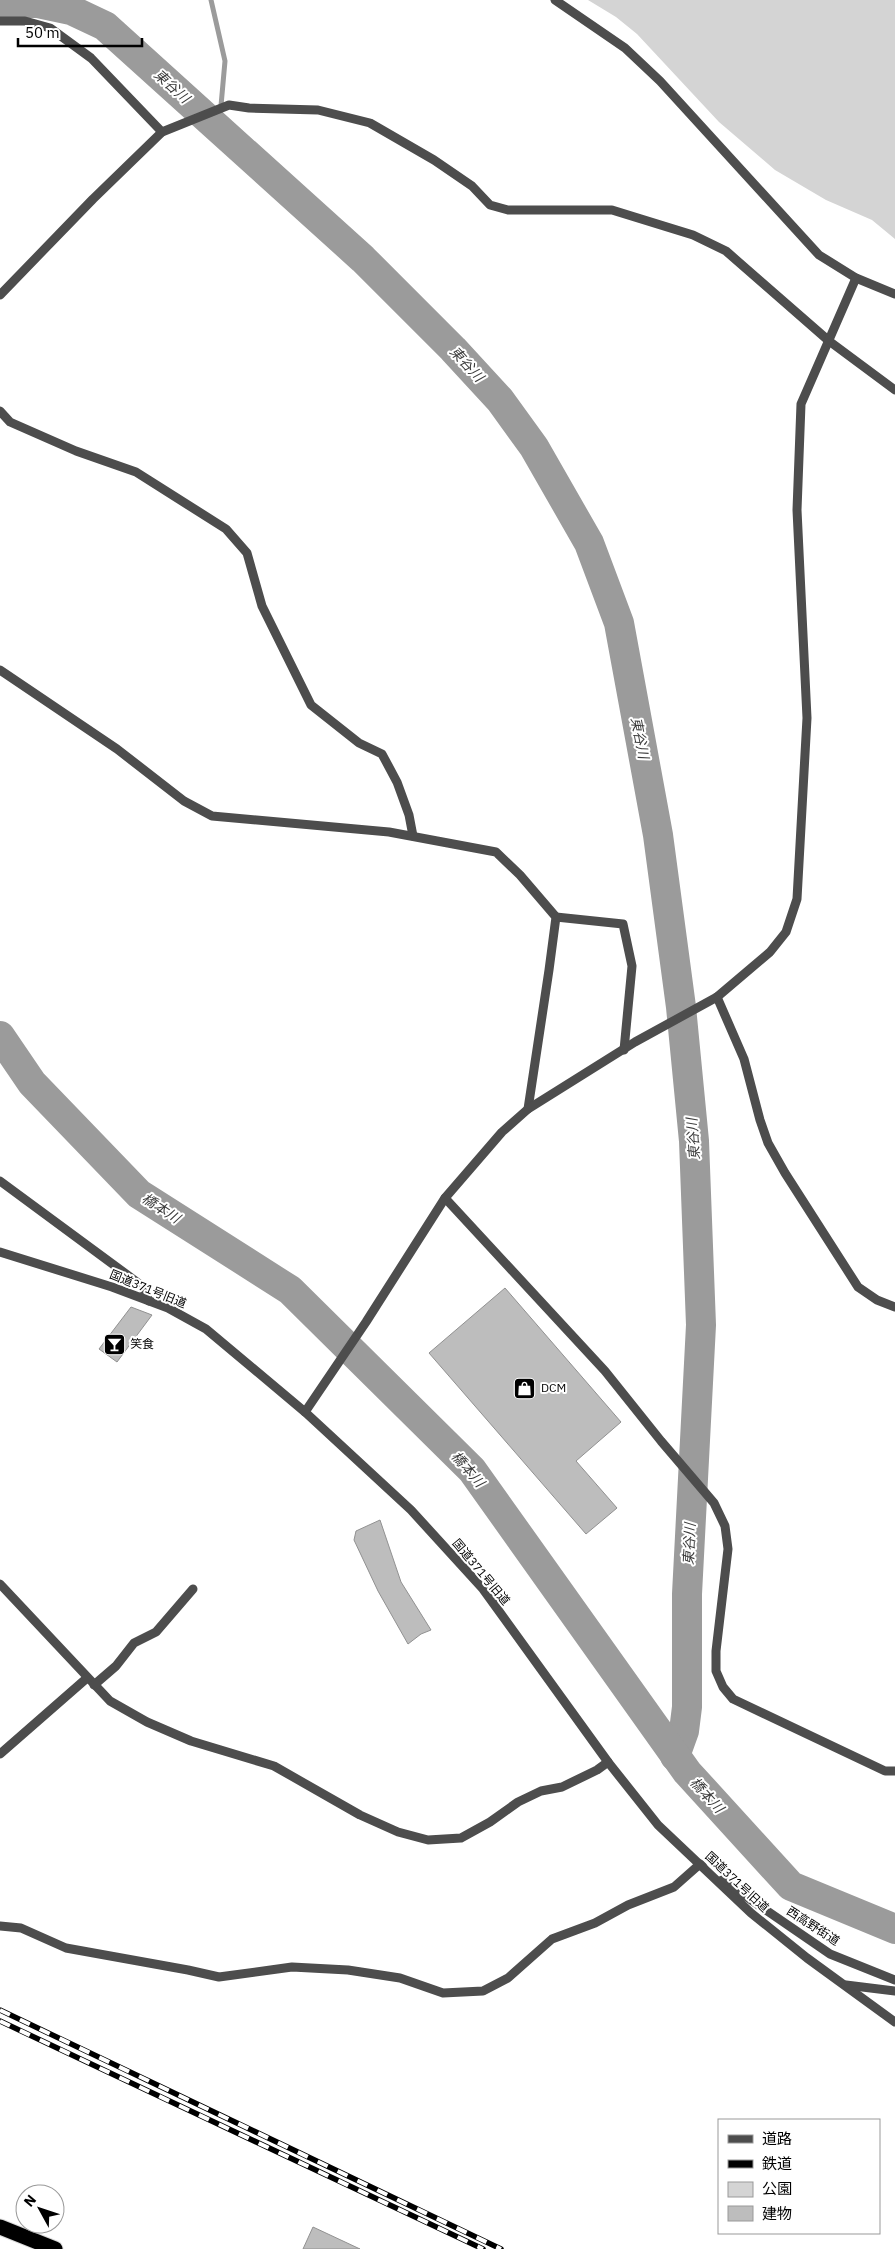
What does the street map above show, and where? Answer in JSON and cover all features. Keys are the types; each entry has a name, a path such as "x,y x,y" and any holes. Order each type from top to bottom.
{"highway":[{"path":"0,2227 55,2249"}],"street":[{"path":"555,0 625,48 660,81 819,255 856,278 895,294"},
{"path":"0,21 25,21 50,28 92,58 166,131"},
{"path":"0,295 93,199 166,131 229,105 249,108 318,110 370,124 434,160 472,186 490,205 508,210 612,210 693,235 726,251 829,341 895,390"},
{"path":"305,1412 366,1322 445,1198 502,1132 528,1109 635,1042 716,997 770,952 786,932 797,899 807,718 797,510 801,404 856,278"},
{"path":"0,411 10,422 76,451 136,472 226,529 247,554 262,606 311,706 359,743 382,754 400,790 409,815 413,836"},
{"path":"0,670 117,749 184,801 212,816 413,836 496,852 520,875 556,917 623,924 632,966 624,1050"},
{"path":"528,1109 550,970 556,917"},
{"path":"716,997 744,1059 768,1143 784,1173 858,1286 877,1300 895,1307"},
{"path":"0,1181 141,1285 149,1301"},
{"path":"445,1198 606,1371 661,1441 714,1503 725,1526 728,1549 716,1650 716,1671 723,1687 733,1698 742,1703 885,1772 895,1771"},
{"name":"国道371号旧道","path":"0,1252 168,1308 206,1329 305,1412 411,1510 482,1588 608,1762 658,1825 751,1913 895,2022"},
{"path":"0,1584 110,1701 147,1722 191,1741 274,1766 360,1815 398,1832 428,1840 461,1838 490,1822 518,1802 541,1791 562,1787 597,1770 608,1762"},
{"path":"94,1685 116,1666 134,1643 156,1632 193,1589"},
{"path":"0,1754 87,1678"},
{"path":"0,1926 21,1928 66,1948 219,1977 292,1967 348,1970 400,1978 443,1994 483,1990 508,1978 552,1939 595,1923 628,1905 674,1887 700,1864"},
{"name":"西高野街道","path":"700,1864 830,1954 895,1980"},
{"path":"844,1985 895,1991"}],"green space":[{"path":"588,0 895,0 895,239 872,220 826,200 775,170 719,122 637,34 616,17"}],"building":[{"name":"DCM","path":"505,1288 621,1422 576,1461 617,1508 586,1534 429,1353"},
{"path":"131,1307 152,1315 117,1362 99,1349"},
{"path":"380,1520 401,1582 431,1630 421,1634 408,1644 378,1591 354,1540 356,1531"},
{"path":"313,2227 360,2249 303,2249"}],"waterway":[{"path":"211,0 225,61 219,128"},
{"name":"東谷川","path":"0,3 38,3 71,10 105,26 363,259 453,349 500,400 534,447 589,543 619,623 658,835 681,1007 694,1141 701,1325 687,1594 687,1707 684,1731 675,1756"},
{"name":"橋本川","path":"0,1036 32,1083 139,1194 290,1290 472,1470 687,1772 791,1886 895,1929"}],"railway":[{"path":"0,2010 501,2249"},
{"path":"0,2021 483,2249"}],"place":[{"name":"笑食","path":"114,1344"},
{"name":"DCM","path":"525,1388"}]}
